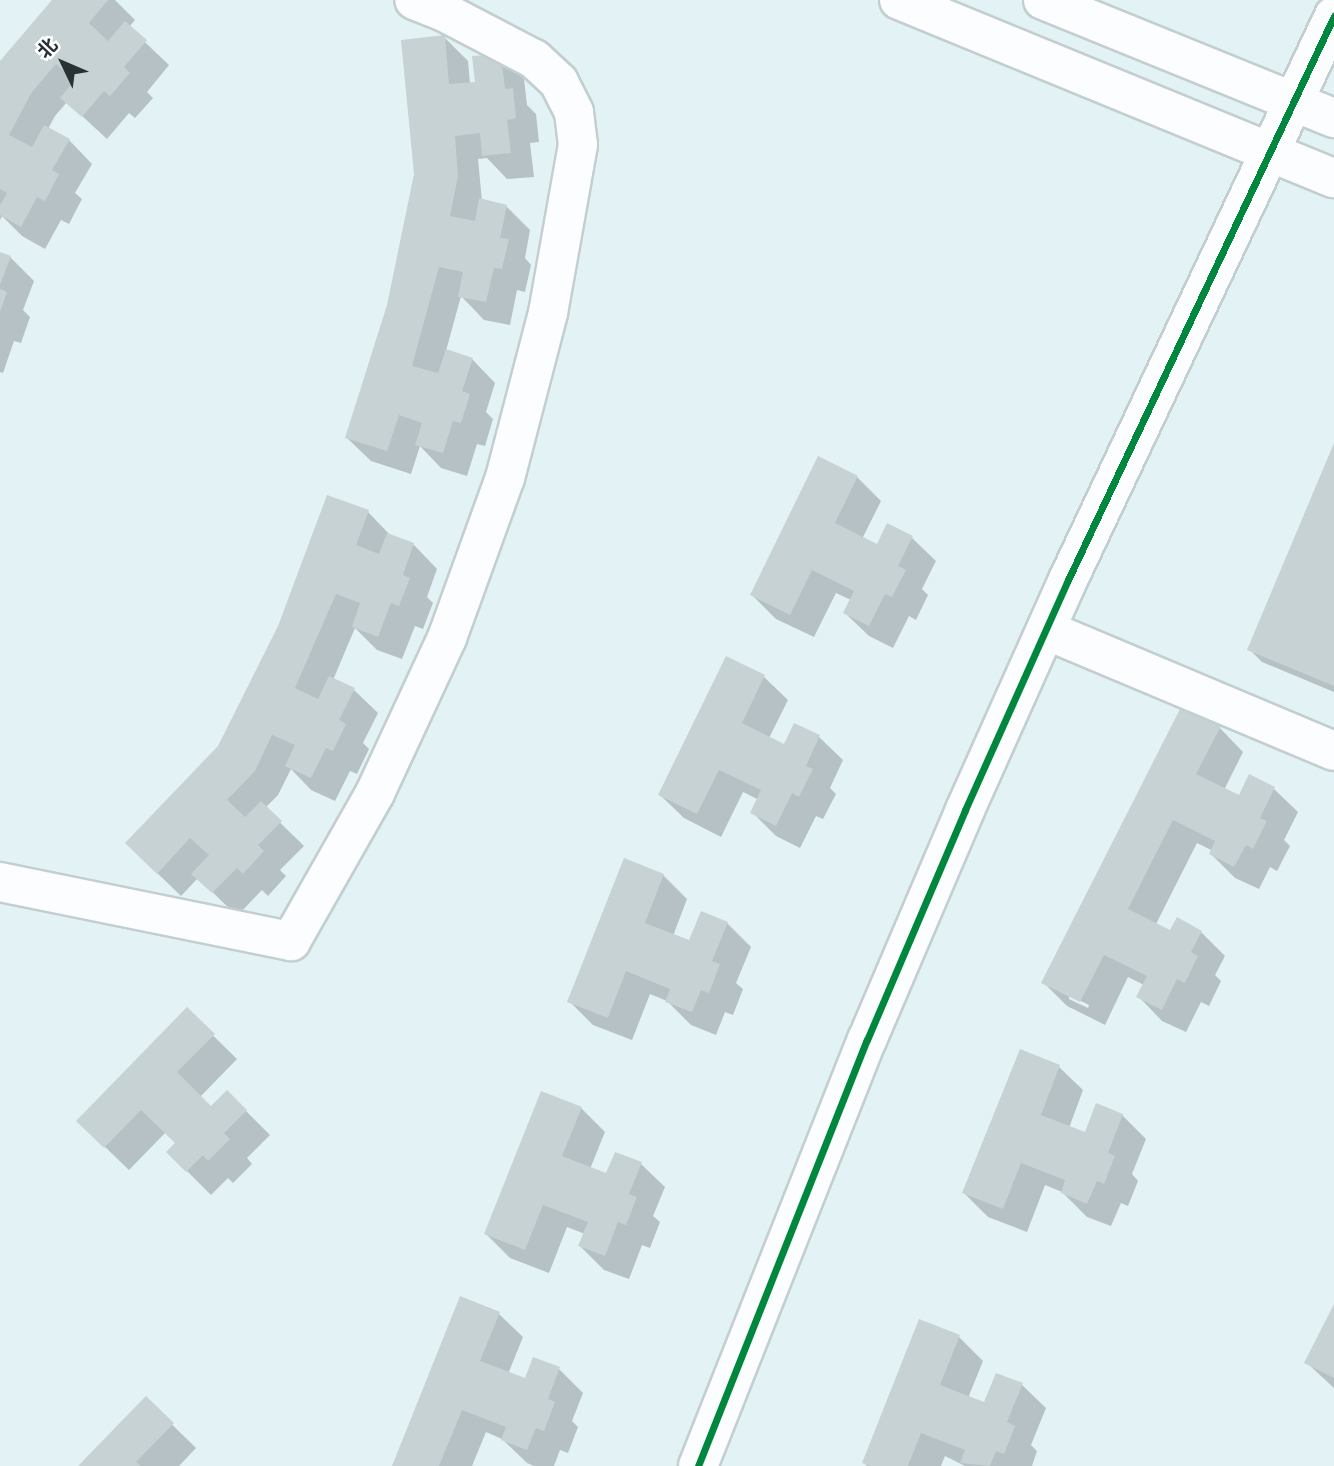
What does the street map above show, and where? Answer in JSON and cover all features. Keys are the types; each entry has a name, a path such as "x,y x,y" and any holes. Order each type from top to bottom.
{"street":[{"path":"0,882 291,941 375,793 447,638 505,478 548,313 578,145 574,112 559,82 534,60 444,12 414,0"},
{"path":"899,0 1334,178"},
{"path":"1043,0 1334,118"},
{"path":"698,1466 867,1040 1046,630 1334,16"},
{"path":"1046,630 1334,751"}],"building":[{"path":"52,0 108,0 89,23 108,41 125,21 147,40 124,67 130,73 110,96 104,91 82,117 60,98 75,80 56,64 32,92 9,135 32,147 44,125 70,139 52,170 59,174 45,201 37,197 21,227 0,215 0,205 7,193 0,189 0,61"},
{"path":"445,35 449,84 475,82 472,56 501,54 505,89 513,88 516,118 507,120 511,153 482,156 480,133 455,136 458,176 450,216 475,221 479,198 507,205 500,238 509,239 502,269 494,268 486,302 458,297 463,272 439,267 412,366 438,373 446,349 473,358 462,391 470,394 461,423 453,421 443,453 415,445 422,423 399,415 387,451 345,438 387,305 414,174 401,40"},
{"path":"0,252 11,256 0,285"},
{"path":"0,289 7,292 0,312"},
{"path":"1334,443 1334,686 1247,650"},
{"path":"818,456 858,476 835,523 877,544 887,523 913,536 898,566 906,570 892,597 885,594 869,626 843,613 854,591 812,570 790,615 750,595"},
{"path":"327,495 369,510 356,545 379,554 387,533 414,543 403,575 410,578 399,606 391,603 378,637 352,627 360,603 336,594 295,688 318,699 329,676 355,688 339,720 346,724 333,751 326,748 311,778 285,766 295,745 272,735 255,771 227,800 245,817 261,801 282,821 258,845 264,851 243,874 237,868 212,893 191,874 209,855 190,838 157,874 125,843 218,746 278,626"},
{"path":"726,656 765,675 742,723 784,744 794,723 820,735 806,766 813,769 799,797 792,793 776,826 750,813 761,790 719,770 697,814 658,795"},
{"path":"1181,707 1221,726 1196,774 1239,795 1249,774 1275,787 1260,818 1267,821 1253,849 1246,845 1234,867 1209,854 1215,841 1173,820 1128,909 1170,930 1177,917 1202,931 1191,952 1198,956 1185,983 1177,979 1162,1010 1136,997 1147,976 1104,955 1080,1002 1041,983"},
{"path":"624,858 664,874 645,923 689,940 701,911 728,922 712,961 720,964 709,993 701,990 692,1012 665,1002 670,989 626,971 608,1018 567,1002"},
{"path":"187,1007 215,1034 177,1072 211,1106 227,1090 247,1110 224,1133 230,1139 208,1161 203,1155 186,1172 166,1152 175,1143 141,1110 104,1148 76,1121"},
{"path":"1020,1049 1060,1065 1041,1115 1085,1132 1096,1103 1123,1114 1108,1153 1115,1156 1104,1184 1097,1181 1087,1204 1061,1193 1065,1180 1021,1163 1003,1209 962,1193"},
{"path":"541,1091 582,1107 562,1156 606,1173 615,1152 642,1162 629,1194 637,1197 626,1225 618,1222 605,1256 578,1246 588,1222 543,1205 525,1250 484,1234"},
{"path":"460,1296 500,1312 480,1361 525,1378 533,1357 560,1367 548,1399 555,1402 544,1431 536,1428 527,1450 501,1440 506,1427 462,1410 439,1466 392,1466"},
{"path":"1334,1304 1334,1378 1304,1363"},
{"path":"919,1319 960,1335 940,1385 984,1402 996,1373 1023,1383 1007,1422 1015,1426 1004,1454 996,1451 990,1466 960,1463 965,1450 921,1433 908,1466 870,1466 862,1463"},
{"path":"146,1396 174,1423 136,1462 141,1466 78,1466"}],"cycle path":[{"path":"698,1466 867,1040 965,810 1067,582 1334,16"}]}
